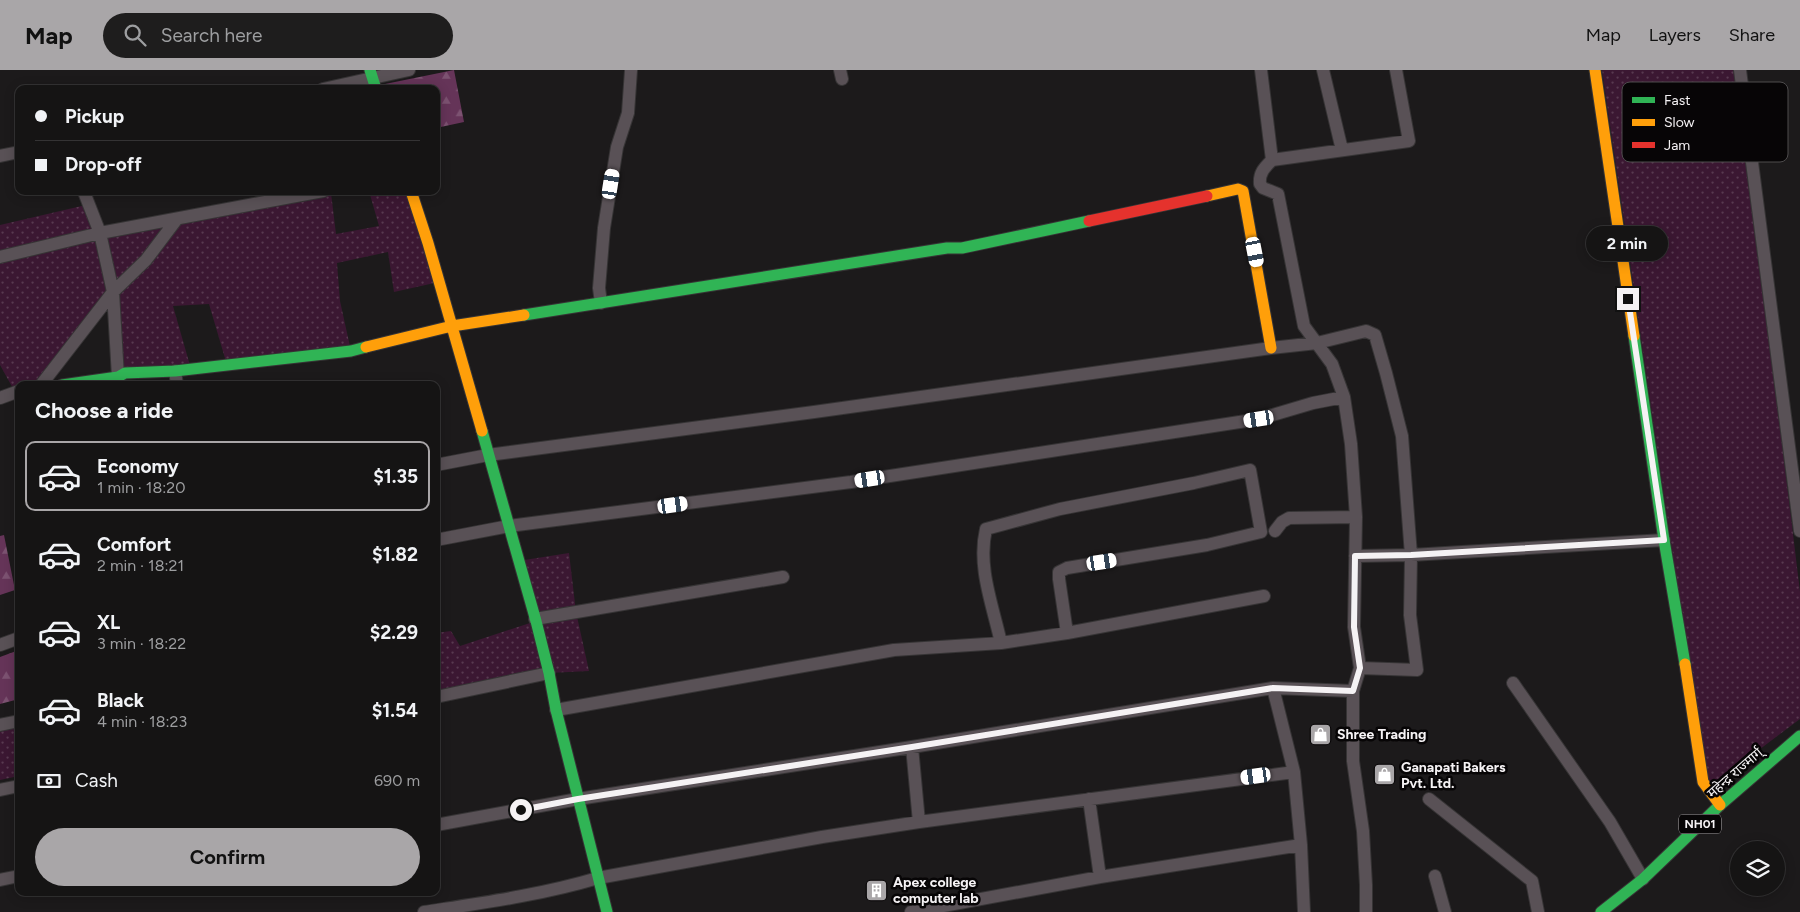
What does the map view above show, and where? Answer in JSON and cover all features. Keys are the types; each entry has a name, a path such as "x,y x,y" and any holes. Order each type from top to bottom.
{"main road":[{"path":"1595,70 1664,540 1703,782 1720,805"},
{"path":"90,381 118,377 125,373 175,371 351,351 452,326 947,248 962,248 1238,189 1242,191 1255,252 1265,301 1271,348"},
{"path":"413,195 535,619 607,912"},
{"name":"महेन्द्र राज्मार्ग्","path":"1601,912 1643,879 1720,805 1800,736"}],"street":[{"path":"343,85 409,70"},
{"path":"601,302 599,288 604,228 617,148 628,113 632,70"},
{"path":"1261,70 1272,160"},
{"path":"1323,70 1342,150"},
{"path":"1366,912 1363,831 1354,761 1353,691 1360,668 1354,627 1356,517 1351,444 1344,396 1332,364 1304,326 1278,194 1264,188 1260,184 1259,177 1272,160 1408,141 1396,70"},
{"path":"0,156 15,153"},
{"path":"1752,162 1800,531"},
{"path":"85,195 100,233 114,292 118,377"},
{"path":"0,257 100,233 302,195"},
{"path":"45,381 114,292 146,260 177,219"},
{"path":"440,464 488,455 1317,343 1366,331 1375,335 1402,436 1411,555 1410,615 1417,670 1360,668"},
{"path":"175,371 176,381"},
{"path":"0,398 15,392"},
{"path":"440,539 509,526 851,482 1259,419 1344,396"},
{"path":"1000,643 985,574 983,542 986,529 1060,509 1250,470 1261,532 1208,544 1067,568 1059,572 1058,579 1067,633"},
{"path":"1275,531 1282,522 1289,518 1356,517"},
{"path":"1355,556 1411,555 1664,540"},
{"path":"535,619 783,577"},
{"path":"556,710 894,650 1000,643 1067,633 1264,596"},
{"path":"0,645 15,639"},
{"path":"440,696 549,673"},
{"path":"1513,683 1610,822 1643,879"},
{"path":"440,824 578,799 1273,688 1353,691"},
{"path":"1273,688 1294,772 1301,845 1304,912"},
{"path":"0,725 15,722"},
{"path":"912,747 919,822"},
{"path":"424,912 481,903 574,885 598,878 822,837 919,822 1294,772"},
{"path":"0,790 15,787"},
{"path":"1089,799 1100,877"},
{"path":"1429,800 1532,881 1538,912"},
{"path":"911,912 1100,877 1301,845"},
{"path":"1435,876 1446,912"},
{"path":"0,880 15,877"}],"shaded area":[{"path":"1602,70 1737,70 1738,82 1622,82 1622,162 1748,162 1800,592 1800,719 1707,789"},
{"path":"321,195 331,195 336,234 379,226 370,195 412,195 439,282 394,292 388,252 337,263 340,301 351,351 227,365 209,304 173,306 191,369 119,373 111,298 39,381 15,381 15,392 0,365 0,225 86,205 96,239"},
{"path":"569,553 576,612 589,671 549,673 440,696 440,632 451,631 460,646 536,621 518,561"},
{"path":"15,722 15,777 0,780 0,725"}],"green space":[{"path":"454,70 464,122 440,127 440,85 385,84"},
{"path":"4,535 15,590 0,595 0,536"},
{"path":"15,651 15,700 0,704 0,657"}],"traffic: fast":[{"path":"370,70 375,85"},
{"path":"524,315 947,248 962,248 1089,221"},
{"path":"1634,336 1664,540 1685,664"},
{"path":"90,381 118,377 125,373 175,371 351,351 366,347"},
{"path":"482,431 536,621 556,710 607,912"},
{"path":"1601,912 1643,879 1720,805 1800,736"}],"traffic: slow":[{"path":"1595,70 1634,336"},
{"path":"1207,196 1238,189 1243,191 1271,348"},
{"path":"412,195 482,431"},
{"path":"366,347 452,326 524,315"},
{"path":"1685,664 1703,782 1720,805"}],"traffic: jam":[{"path":"1089,221 1207,196"}],"place":[{"name":"Shree Trading","path":"1321,734"},
{"name":"Ganapati Bakers Pvt. Ltd.","path":"1385,775"},
{"name":"Apex college computer lab","path":"877,890"}],"route":[{"path":"521,810 578,799 1273,688 1353,691 1360,668 1354,627 1355,556 1411,555 1664,540 1628,299"}]}
